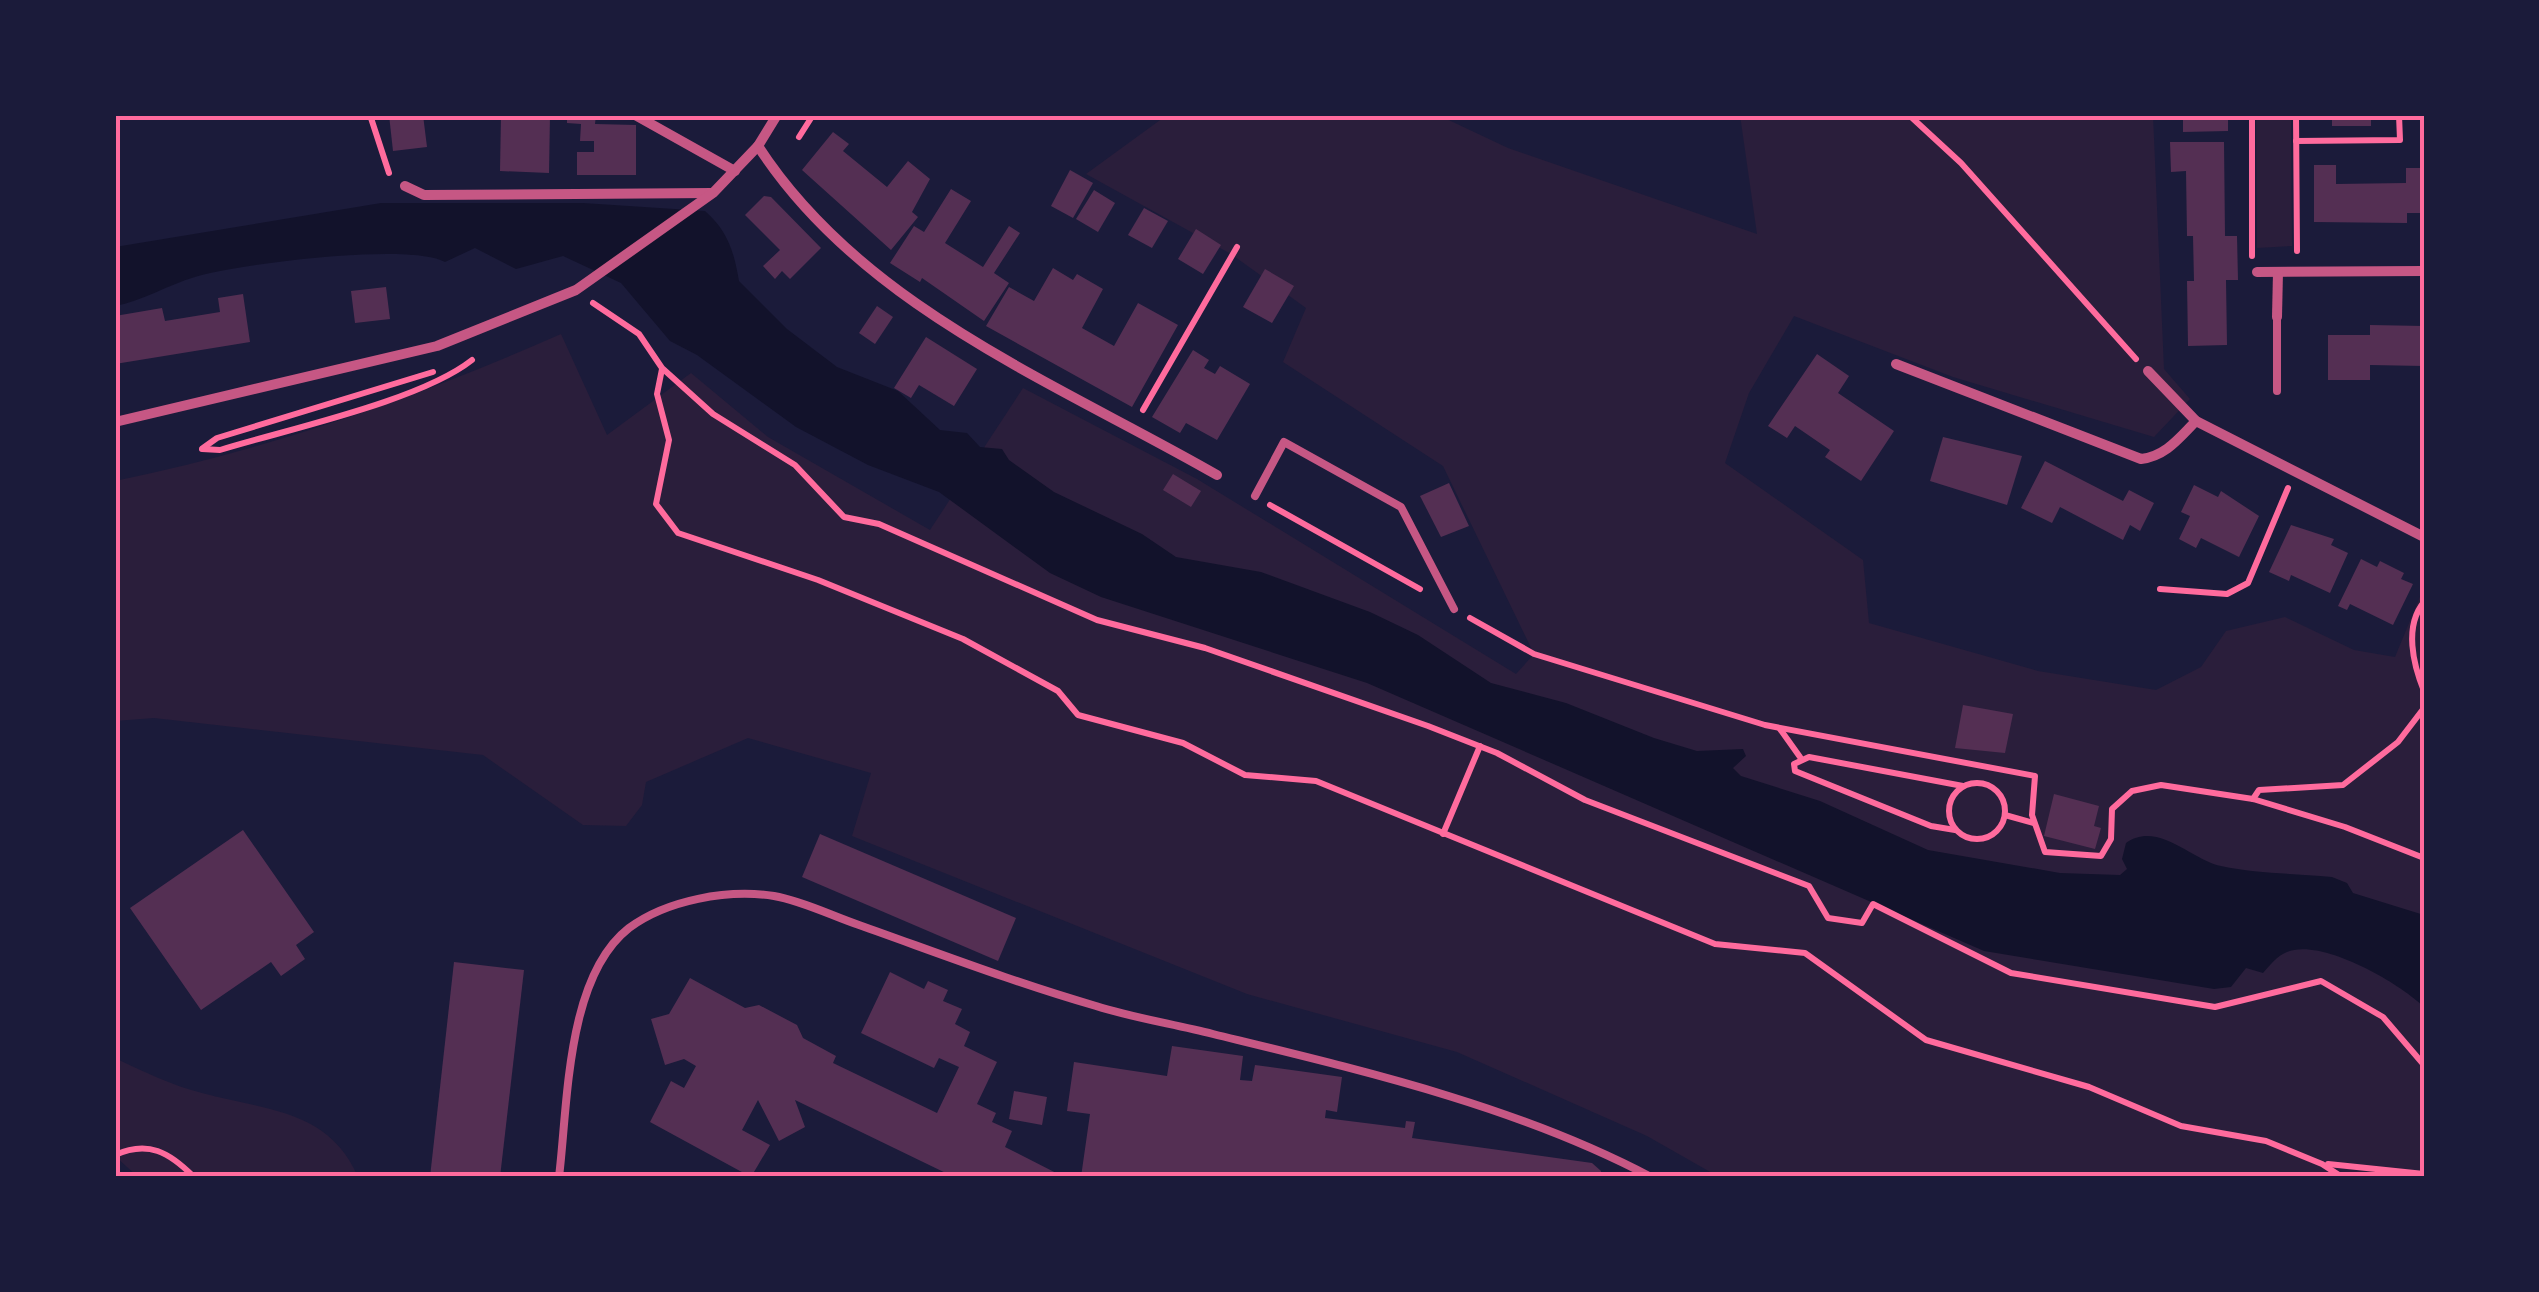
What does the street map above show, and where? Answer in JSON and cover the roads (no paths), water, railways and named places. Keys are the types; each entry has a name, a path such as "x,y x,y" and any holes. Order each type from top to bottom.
{"street":[{"path":"635,115 735,171"},
{"path":"115,422 437,346 582,287 714,192 758,146 777,115"},
{"path":"758,146 811,216 860,263 914,305 1216,474"},
{"path":"405,186 424,195 714,192"},
{"path":"2257,272 2424,271"},
{"path":"2277,317 2278,272"},
{"path":"1896,364 2141,458 2156,457 2196,421"},
{"path":"2148,371 2196,421 2424,537"}],"lane":[{"path":"2277,317 2277,391"},
{"path":"1255,496 1284,442 1401,507 1454,608"},
{"path":"559,1177 578,1021 600,960 629,928 658,913 689,902 753,894 802,904 970,967 1096,1006 1318,1060 1471,1106 1595,1150 1651,1177"}]}
